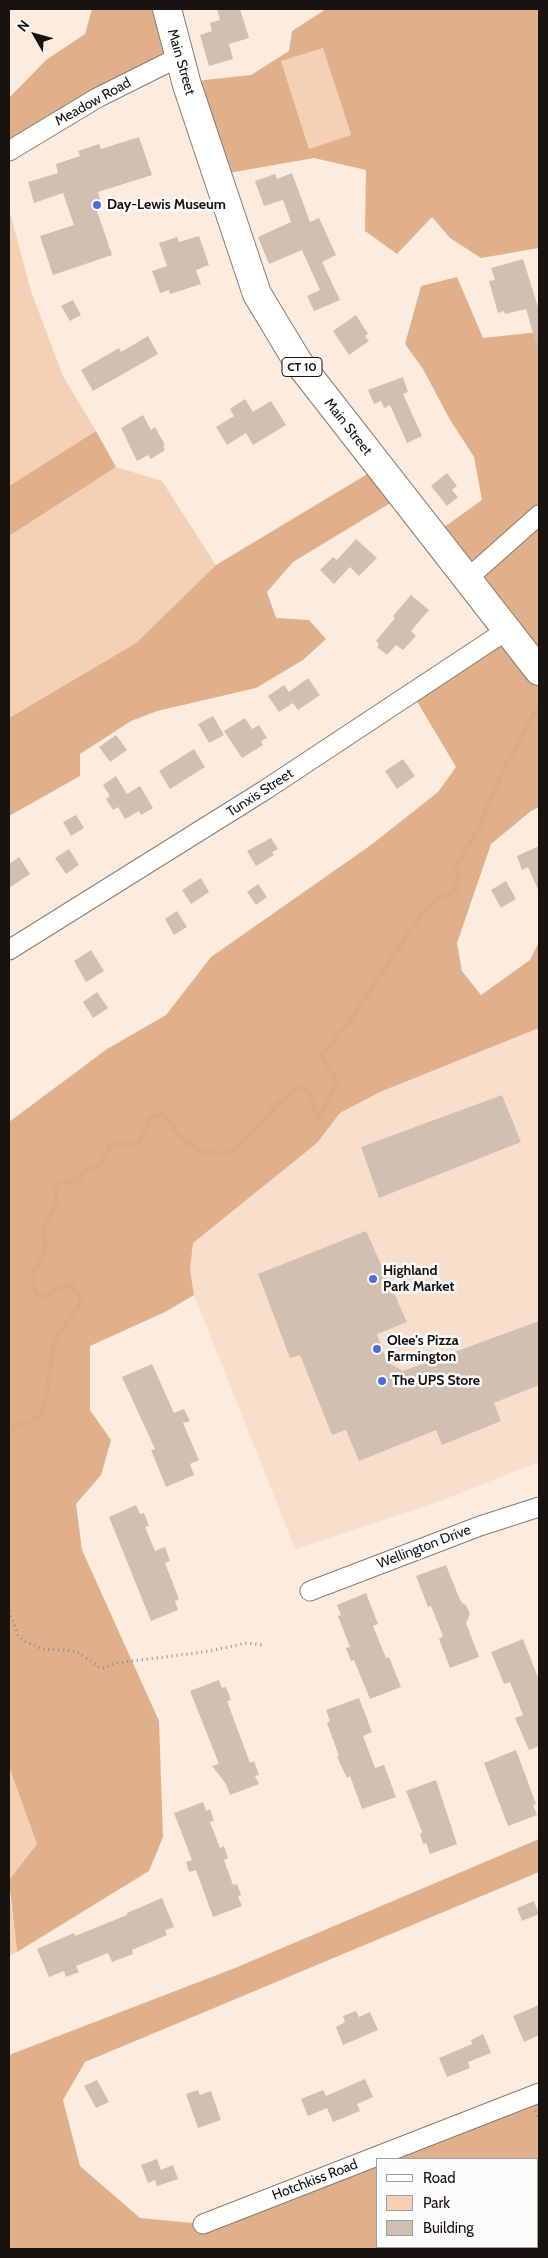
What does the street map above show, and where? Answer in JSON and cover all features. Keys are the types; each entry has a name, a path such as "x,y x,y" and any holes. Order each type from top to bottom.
{"highway":[{"name":"Main Street","path":"167,9 179,57 257,294 298,362 539,671"}],"street":[{"name":"Meadow Road","path":"9,151 97,98 179,57"},
{"path":"467,580 539,515"},
{"name":"Tunxis Street","path":"9,950 265,790 507,630"},
{"name":"Wellington Drive","path":"310,1590 480,1526 539,1507"},
{"name":"Hotchkiss Road","path":"203,2224 539,2093"}],"path":[{"path":"9,1611 18,1635 24,1641 42,1649 76,1651 99,1667 104,1668 116,1663 204,1652 247,1643 262,1645"}],"shaded area":[{"path":"92,9 167,9 179,57 9,151 9,98 46,60 85,34"},
{"path":"326,9 539,9 539,248 481,258 450,238 432,217 397,254 365,231 366,170 314,158 217,175 187,85 204,80 251,75 289,51 292,31","holes":["323,48 351,135 309,149 281,61"]},
{"path":"457,277 483,338 539,332 539,807 531,811 491,844 457,943 462,971 481,995 530,960 539,942 539,1028 380,1092 340,1113 317,1143 193,1243 190,1269 194,1295 165,1312 90,1346 90,1410 111,1440 101,1475 76,1504 82,1550 159,1721 163,1837 149,1871 17,1952 9,1880 37,1844 9,1767 9,1122 107,1049 166,1015 211,957 371,845 438,792 456,767 412,693 507,630 433,535 482,500 474,457 449,418 423,369 405,344 421,286"},
{"path":"96,431 116,467 9,536 9,486"},
{"path":"379,467 402,496 293,562 267,592 276,618 309,620 326,639 303,660 256,688 157,711 131,721 80,754 80,776 9,816 9,718 136,643 216,565"},
{"path":"539,1028 539,1462 432,1504 295,1549 194,1295 190,1269 192,1243 317,1143 340,1113 380,1092"},
{"path":"539,1839 539,1872 85,2062 63,2100 80,2166 140,2218 203,2224 539,2093 539,2249 9,2249 9,2055 235,1968"}],"green space":[{"path":"323,47 351,136 309,149 281,61"},
{"path":"9,209 31,291 63,376 96,431 9,486"},
{"path":"116,467 162,481 216,565 136,643 9,718 9,536"},
{"path":"9,1767 37,1844 9,1880"},
{"path":"9,1887 17,1952 9,1956"}],"building":[{"path":"217,9 240,9 249,38 229,44 233,59 209,66 200,35 212,31 210,23 220,20"},
{"path":"139,137 152,175 98,192 102,206 96,208 112,255 53,275 40,236 74,225 63,193 34,203 28,182 58,173 56,164 80,156 78,151 99,144 101,149"},
{"path":"292,173 310,222 319,218 336,255 322,262 340,300 314,311 307,296 320,290 302,250 269,264 258,237 291,222 283,200 264,206 255,181 275,174 277,179"},
{"path":"199,236 209,265 196,270 201,284 170,294 169,290 160,293 152,271 167,266 159,243 177,237 179,242"},
{"path":"523,259 539,310 539,343 536,343 526,309 505,314 504,311 498,313 489,281 495,280 491,268"},
{"path":"73,300 81,315 70,321 61,306"},
{"path":"356,315 368,334 365,336 369,341 349,355 333,331"},
{"path":"148,336 158,354 93,391 81,370 119,348 121,352"},
{"path":"403,377 408,392 403,394 422,436 407,443 390,405 384,408 381,401 374,404 368,390"},
{"path":"245,399 253,412 271,401 286,425 253,445 246,433 227,445 216,427 234,416 230,409"},
{"path":"143,415 151,430 155,427 165,445 163,446 165,450 151,459 148,455 137,461 121,428"},
{"path":"447,473 457,486 452,490 458,497 447,506 431,486"},
{"path":"356,539 377,558 359,576 350,567 334,584 320,570 333,557 337,560"},
{"path":"411,595 429,610 411,631 416,636 403,650 396,645 387,655 377,647 379,644 376,641 395,618 393,616"},
{"path":"308,678 320,695 298,710 293,703 279,712 268,696 284,685 289,692"},
{"path":"213,716 224,735 209,743 198,724"},
{"path":"245,718 252,729 259,725 267,738 261,741 263,745 242,758 224,731"},
{"path":"116,735 127,750 110,762 99,747"},
{"path":"194,749 205,767 170,789 159,771"},
{"path":"403,759 415,776 397,789 385,771"},
{"path":"116,776 127,794 140,786 153,808 141,815 139,811 125,819 118,807 113,810 106,799 110,796 103,785"},
{"path":"76,815 84,828 71,836 63,822"},
{"path":"271,838 278,849 272,852 274,855 256,866 247,851"},
{"path":"539,846 539,892 528,867 522,870 517,856"},
{"path":"69,849 79,865 66,874 55,858"},
{"path":"19,857 30,874 9,888 9,864"},
{"path":"201,878 209,892 191,904 182,890"},
{"path":"506,881 516,899 501,908 491,890"},
{"path":"258,884 267,897 256,905 247,892"},
{"path":"177,911 187,927 174,935 165,919"},
{"path":"91,950 104,971 86,982 74,961"},
{"path":"97,992 108,1008 93,1018 83,1002"},
{"path":"502,1095 521,1142 379,1198 361,1147"},
{"path":"366,1231 407,1322 377,1334 387,1362 403,1371 539,1321 539,1385 494,1403 501,1421 442,1445 436,1430 359,1461 346,1430 332,1435 300,1355 290,1358 258,1274"},
{"path":"152,1364 174,1413 184,1409 190,1421 183,1423 199,1460 190,1464 194,1475 166,1487 151,1450 155,1449 122,1377"},
{"path":"136,1505 140,1514 144,1513 149,1526 145,1527 155,1551 165,1547 170,1561 165,1563 179,1599 175,1601 178,1610 151,1621 109,1517"},
{"path":"446,1565 458,1595 470,1614 466,1623 479,1657 450,1668 439,1639 443,1636 431,1606 428,1607 416,1576"},
{"path":"366,1593 378,1624 373,1626 386,1658 389,1657 401,1687 370,1699 354,1660 351,1661 346,1648 350,1647 338,1616 341,1615 337,1605"},
{"path":"523,1639 539,1680 539,1746 529,1750 515,1718 523,1715 510,1682 504,1684 491,1652"},
{"path":"219,1680 222,1688 226,1687 231,1700 227,1701 250,1763 254,1761 259,1775 255,1776 259,1784 230,1795 226,1784 212,1766 219,1764 190,1691"},
{"path":"359,1698 372,1732 363,1736 375,1768 384,1765 396,1797 362,1809 350,1776 347,1778 337,1757 339,1756 327,1723 330,1721 326,1710"},
{"path":"516,1750 536,1804 533,1805 537,1815 508,1826 484,1763"},
{"path":"436,1780 457,1844 430,1854 426,1843 423,1844 420,1834 422,1832 406,1791"},
{"path":"203,1802 206,1811 210,1809 214,1821 210,1822 220,1848 224,1846 228,1858 224,1860 233,1885 237,1884 241,1895 238,1897 242,1906 213,1917 196,1870 189,1872 186,1862 192,1860 174,1813"},
{"path":"162,1898 174,1927 165,1930 167,1935 132,1950 133,1954 112,1962 108,1953 76,1966 79,1972 66,1977 64,1971 49,1977 37,1949 74,1933 75,1936 127,1915 127,1913"},
{"path":"534,1901 539,1914 522,1921 517,1908"},
{"path":"539,2005 539,2035 524,2042 513,2016"},
{"path":"356,2011 359,2017 370,2012 378,2030 343,2045 336,2027 345,2022 343,2016"},
{"path":"483,2034 491,2053 468,2062 470,2068 447,2077 439,2058 472,2044 471,2040"},
{"path":"365,2079 373,2097 357,2104 360,2111 333,2122 327,2108 308,2116 301,2099 323,2090 326,2096"},
{"path":"97,2080 109,2102 96,2108 84,2086"},
{"path":"198,2090 200,2095 211,2091 221,2120 198,2128 186,2094"},
{"path":"157,2159 161,2170 173,2165 178,2179 157,2186 155,2180 148,2183 141,2165"}],"waterway":[{"path":"9,1429 41,1417 47,1394 53,1348 58,1336 81,1303 80,1296 72,1286 65,1285 42,1297 37,1295 33,1282 34,1269 43,1257 45,1249 44,1226 56,1203 56,1189 60,1183 72,1180 78,1182 84,1172 98,1165 105,1157 110,1146 119,1141 128,1145 137,1145 146,1131 149,1117 162,1114 184,1140 202,1151 220,1154 233,1149 252,1133 298,1085 310,1095 318,1118 338,1083 322,1055 353,1016 422,913 438,899 455,892 459,878 455,866 477,832 504,768 536,711"}],"place":[{"name":"Day-Lewis Museum","path":"97,205"},
{"name":"Highland Park Market","path":"373,1279"},
{"name":"Olee's Pizza Farmington","path":"377,1349"},
{"name":"The UPS Store","path":"382,1381"}]}
